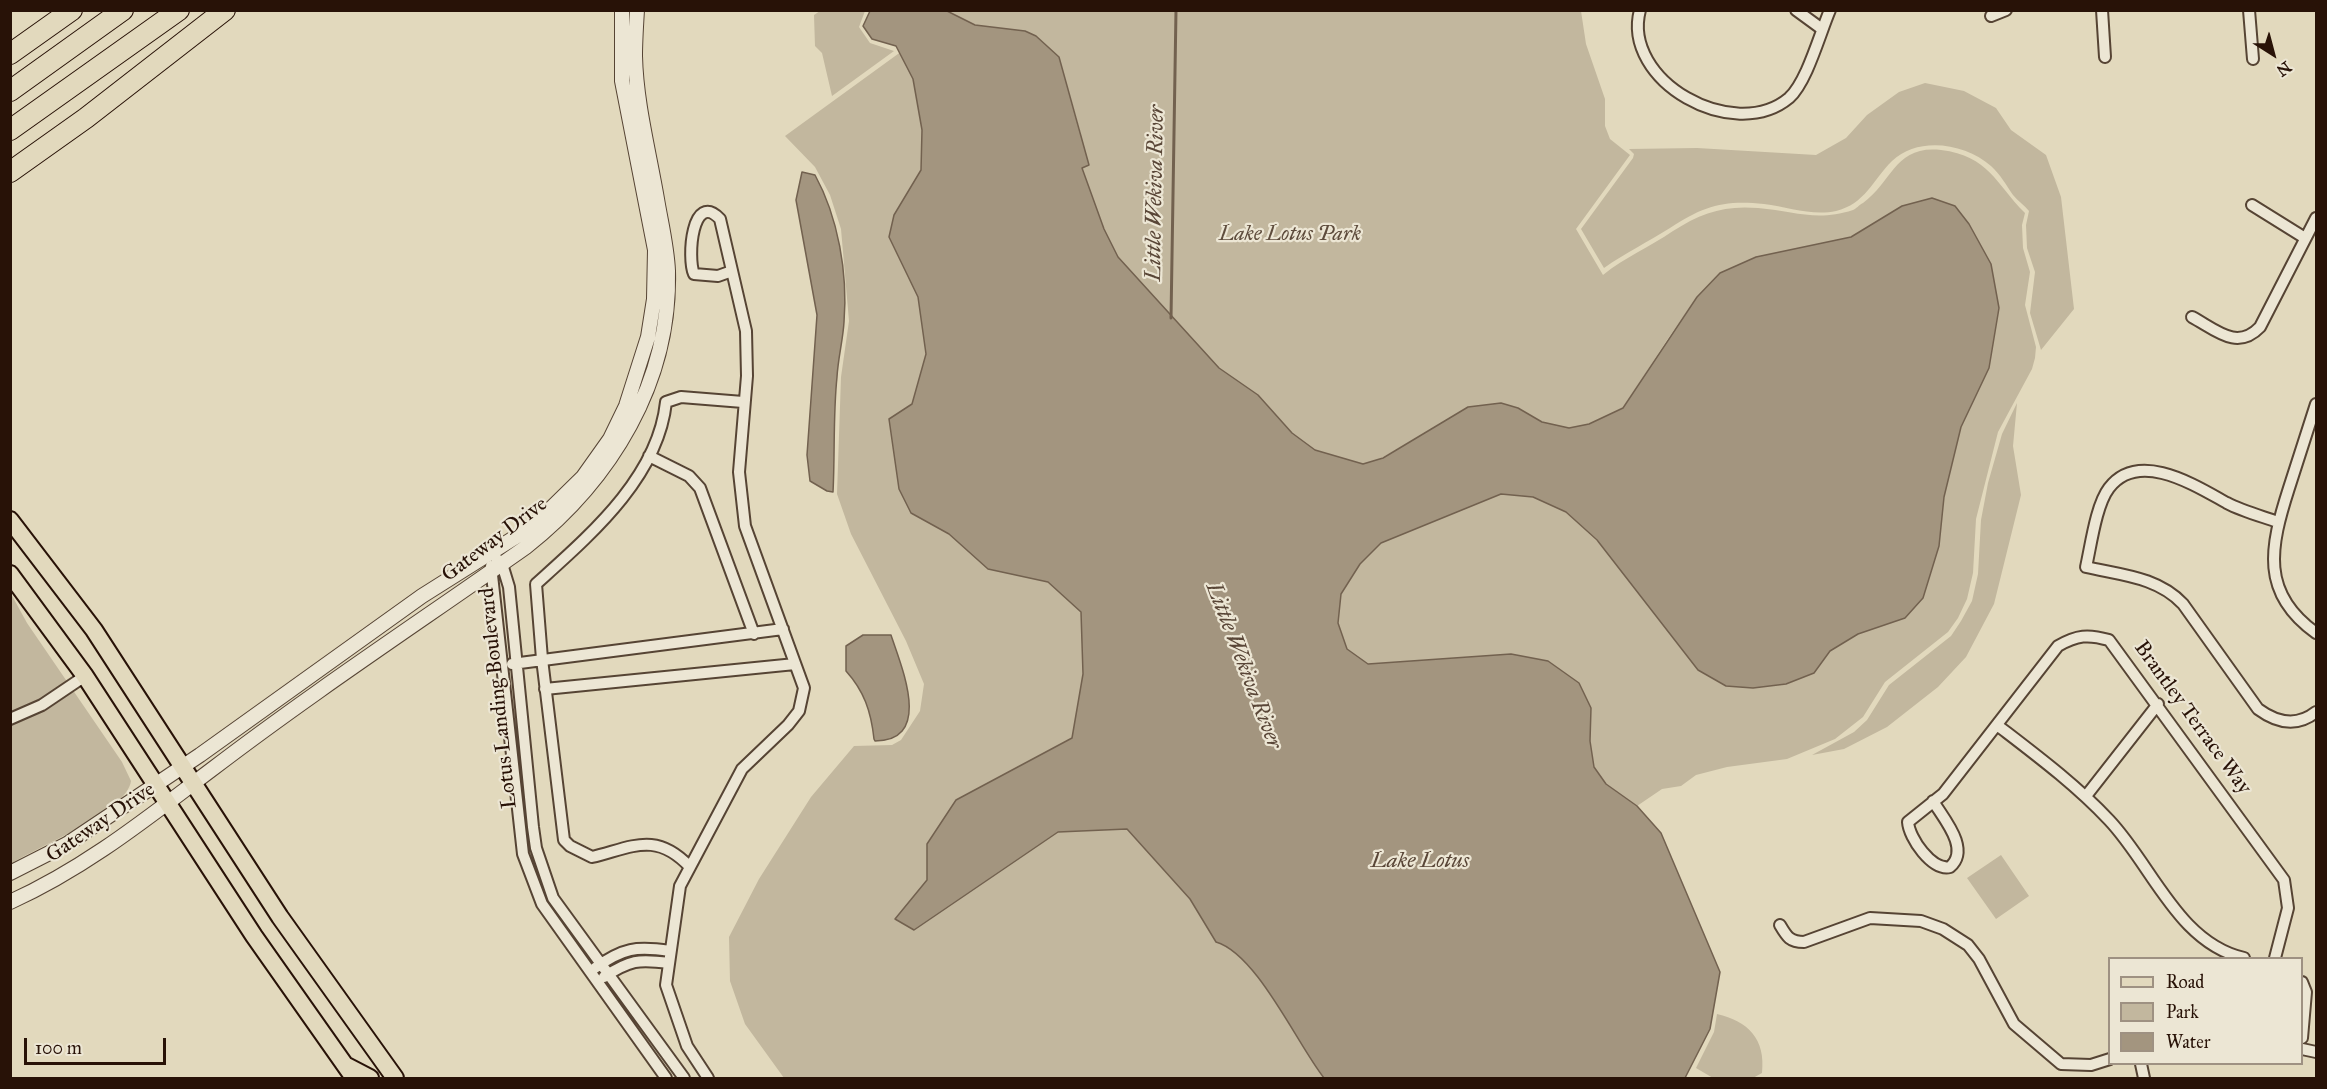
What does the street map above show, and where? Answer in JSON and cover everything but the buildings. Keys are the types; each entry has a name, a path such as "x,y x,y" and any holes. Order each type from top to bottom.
{"highway":[{"path":"10,54 72,10"},
{"path":"10,91 123,10"},
{"path":"10,130 179,10"},
{"path":"10,172 86,118 225,10"}],"main road":[{"path":"10,520 94,630 184,765 280,917 395,1078"},
{"path":"10,574 85,676 254,936 354,1078"},
{"path":"344,1064 370,1078"}],"street":[{"name":"Gateway Drive","path":"10,873 67,844 184,765 463,569 492,554 533,526 583,477 610,438 626,406 648,338 654,299 655,250 622,81 622,10"},
{"name":"Gateway Drive","path":"10,902 72,871 497,568 559,521 592,485 634,419 650,382 665,314 668,271 635,57 637,10"},
{"path":"1640,10 1638,41 1645,59 1659,77 1688,98 1716,111 1743,116 1762,114 1791,96 1830,10"},
{"path":"1796,10 1822,29"},
{"path":"1991,16 2006,10"},
{"path":"2102,10 2105,57"},
{"path":"2249,10 2253,59"},
{"path":"2252,205 2305,238"},
{"path":"708,1078 687,1046 672,1008 666,985 680,886 742,769 788,725 799,711 804,688 745,526 739,472 743,402 747,376 746,331 720,219 716,214 706,213 698,217 693,229 690,253 694,274 718,276 732,271"},
{"path":"2192,317 2232,338 2251,336 2260,327 2316,218"},
{"path":"690,867 674,853 656,844 627,846 592,857 570,846 564,840 545,689 536,584 615,507 649,456 661,432 666,402 681,397 743,402"},
{"path":"2316,404 2278,522 2273,547 2273,567 2277,583 2291,611 2316,633"},
{"path":"649,456 689,476 700,488 754,634"},
{"path":"2278,522 2228,504 2198,486 2178,478 2154,472 2134,473 2119,479 2106,495 2086,567 2151,582 2171,590 2258,709 2271,719 2281,722 2300,721 2316,712"},
{"name":"Lotus Landing Boulevard","path":"492,554 497,568 509,587 536,848 553,898 684,1078"},
{"name":"Lotus Landing Boulevard","path":"497,568 503,665 523,854 542,904 666,1078"},
{"path":"503,665 783,629"},
{"name":"Brantley Terrace Way","path":"1933,801 1958,846 1957,858 1950,867 1939,867 1929,858 1909,831 1908,822 1933,801 1943,794 2058,646 2075,637 2091,635 2109,640 2158,704 2284,880 2288,908 2275,957"},
{"path":"348,650 358,665"},
{"path":"545,689 795,664"},
{"path":"10,719 42,705 85,676"},
{"path":"2086,796 2158,704"},
{"path":"1998,725 2086,796 2112,823 2194,931 2212,945 2242,957"},
{"path":"1780,925 1786,937 1793,942 1804,942 1870,918 1921,921 1943,929 1968,945 1979,959 2014,1024 2061,1064 2091,1065 2108,1059"},
{"path":"589,972 625,950 650,948 670,951"},
{"path":"625,950 629,962"},
{"path":"597,983 629,962 643,960 669,963"},
{"path":"2303,985 2307,992 2303,1023"}],"green space":[{"path":"820,11 865,11 859,27 870,43 894,51 832,96 822,53 815,46 814,15"},
{"name":"Lake Lotus Park","path":"947,11 1581,11 1586,44 1605,99 1605,126 1610,139 1630,155 1576,229 1603,275 1703,215 1724,209 1746,207 1806,215 1840,213 1854,209 1863,203 1896,166 1914,153 1941,150 1970,158 1990,172 2025,213 2022,225 2023,248 2030,272 2025,305 2036,347 2032,369 1998,432 1976,519 1973,573 1967,599 1958,618 1948,632 1885,682 1863,717 1835,739 1787,759 1727,767 1696,775 1681,786 1662,789 1637,806 1606,784 1594,767 1590,741 1591,708 1579,683 1548,661 1511,654 1368,664 1347,650 1338,623 1341,594 1360,564 1381,543 1501,494 1533,497 1566,512 1753,688 1786,684 1814,673 1830,651 1857,634 1905,618 1939,546 1944,497 1961,427 1989,368 1902,206 1851,237 1806,247 1720,273 1697,297 1623,408 1589,424 1569,428 1542,422 1518,408 1417,438 1374,462 1174,741 914,929 1058,832 1127,829 1190,899 1216,942 1231,950 1261,981 1324,1078 784,1078 745,1024 730,981 729,937 759,879 811,797 854,746 892,745 901,740 920,711 924,684 906,641 851,534 837,494 841,377 849,321 841,229 830,195 815,167 785,136 953,14","holes":["1025,31 1036,36 1059,57 1081,134"]},
{"path":"1925,83 1964,91 1996,108 2011,130 2046,155 2061,197 2074,309 2041,350 2030,313 2035,272 2027,248 2026,225 2029,211 2013,195 2001,176 1991,166 1968,152 1955,148 1928,146 1903,153 1885,168 1861,197 1846,208 1836,211 1809,212 1750,203 1714,206 1682,220 1604,268 1581,229 1633,158 1634,154 1629,149 1697,148 1816,155 1846,138 1867,115 1899,92"},
{"path":"2017,403 2013,446 2021,495 1994,604 1966,657 1938,687 1887,727 1844,749 1812,755 1854,732 1867,720 1889,685 1951,636 1961,621 1972,601 1978,574 1981,520 1988,483 2002,434"},
{"path":"10,592 27,623 122,762 131,781 126,793 114,805 79,828 11,864"},
{"path":"2001,855 2029,896 1996,919 1967,878"},
{"path":"1717,1014 1738,1021 1753,1033 1761,1050 1762,1073 1753,1078 1713,1078 1696,1068 1714,1032"}],"water":[{"name":"Lake Lotus","path":"870,11 947,11 975,25 1025,31 1036,36 1059,57 1089,165 1082,168 1104,229 1118,257 1219,368 1258,395 1292,433 1315,450 1363,464 1383,458 1468,407 1501,403 1518,408 1542,422 1569,428 1589,424 1623,408 1697,297 1720,273 1756,257 1851,237 1902,206 1932,198 1955,206 1969,224 1991,264 1999,308 1989,368 1961,427 1944,497 1939,546 1923,598 1905,618 1858,634 1830,651 1814,673 1786,684 1753,688 1726,686 1698,670 1597,540 1566,512 1533,497 1501,494 1381,543 1360,564 1341,594 1338,623 1347,649 1368,664 1511,654 1548,661 1579,683 1591,708 1590,741 1594,767 1606,784 1637,806 1661,833 1720,972 1710,1029 1685,1078 1324,1078 1261,981 1231,950 1216,942 1190,899 1127,829 1058,832 914,930 895,919 927,880 927,844 956,800 1072,738 1083,674 1081,612 1048,582 988,569 949,534 911,513 899,489 889,419 912,404 926,354 918,297 889,237 894,215 921,170 922,130 913,79 896,46 872,39 863,26"},
{"path":"802,172 815,175 823,191 835,227 843,265 845,303 836,391 833,492 810,481 807,455 817,315 796,200"},
{"path":"863,635 891,635 906,682 909,716 904,729 893,738 875,741 866,702 858,686 846,671 846,646"}],"waterway":[{"name":"Little Wekiva River","path":"1171,318 1176,10"}]}
